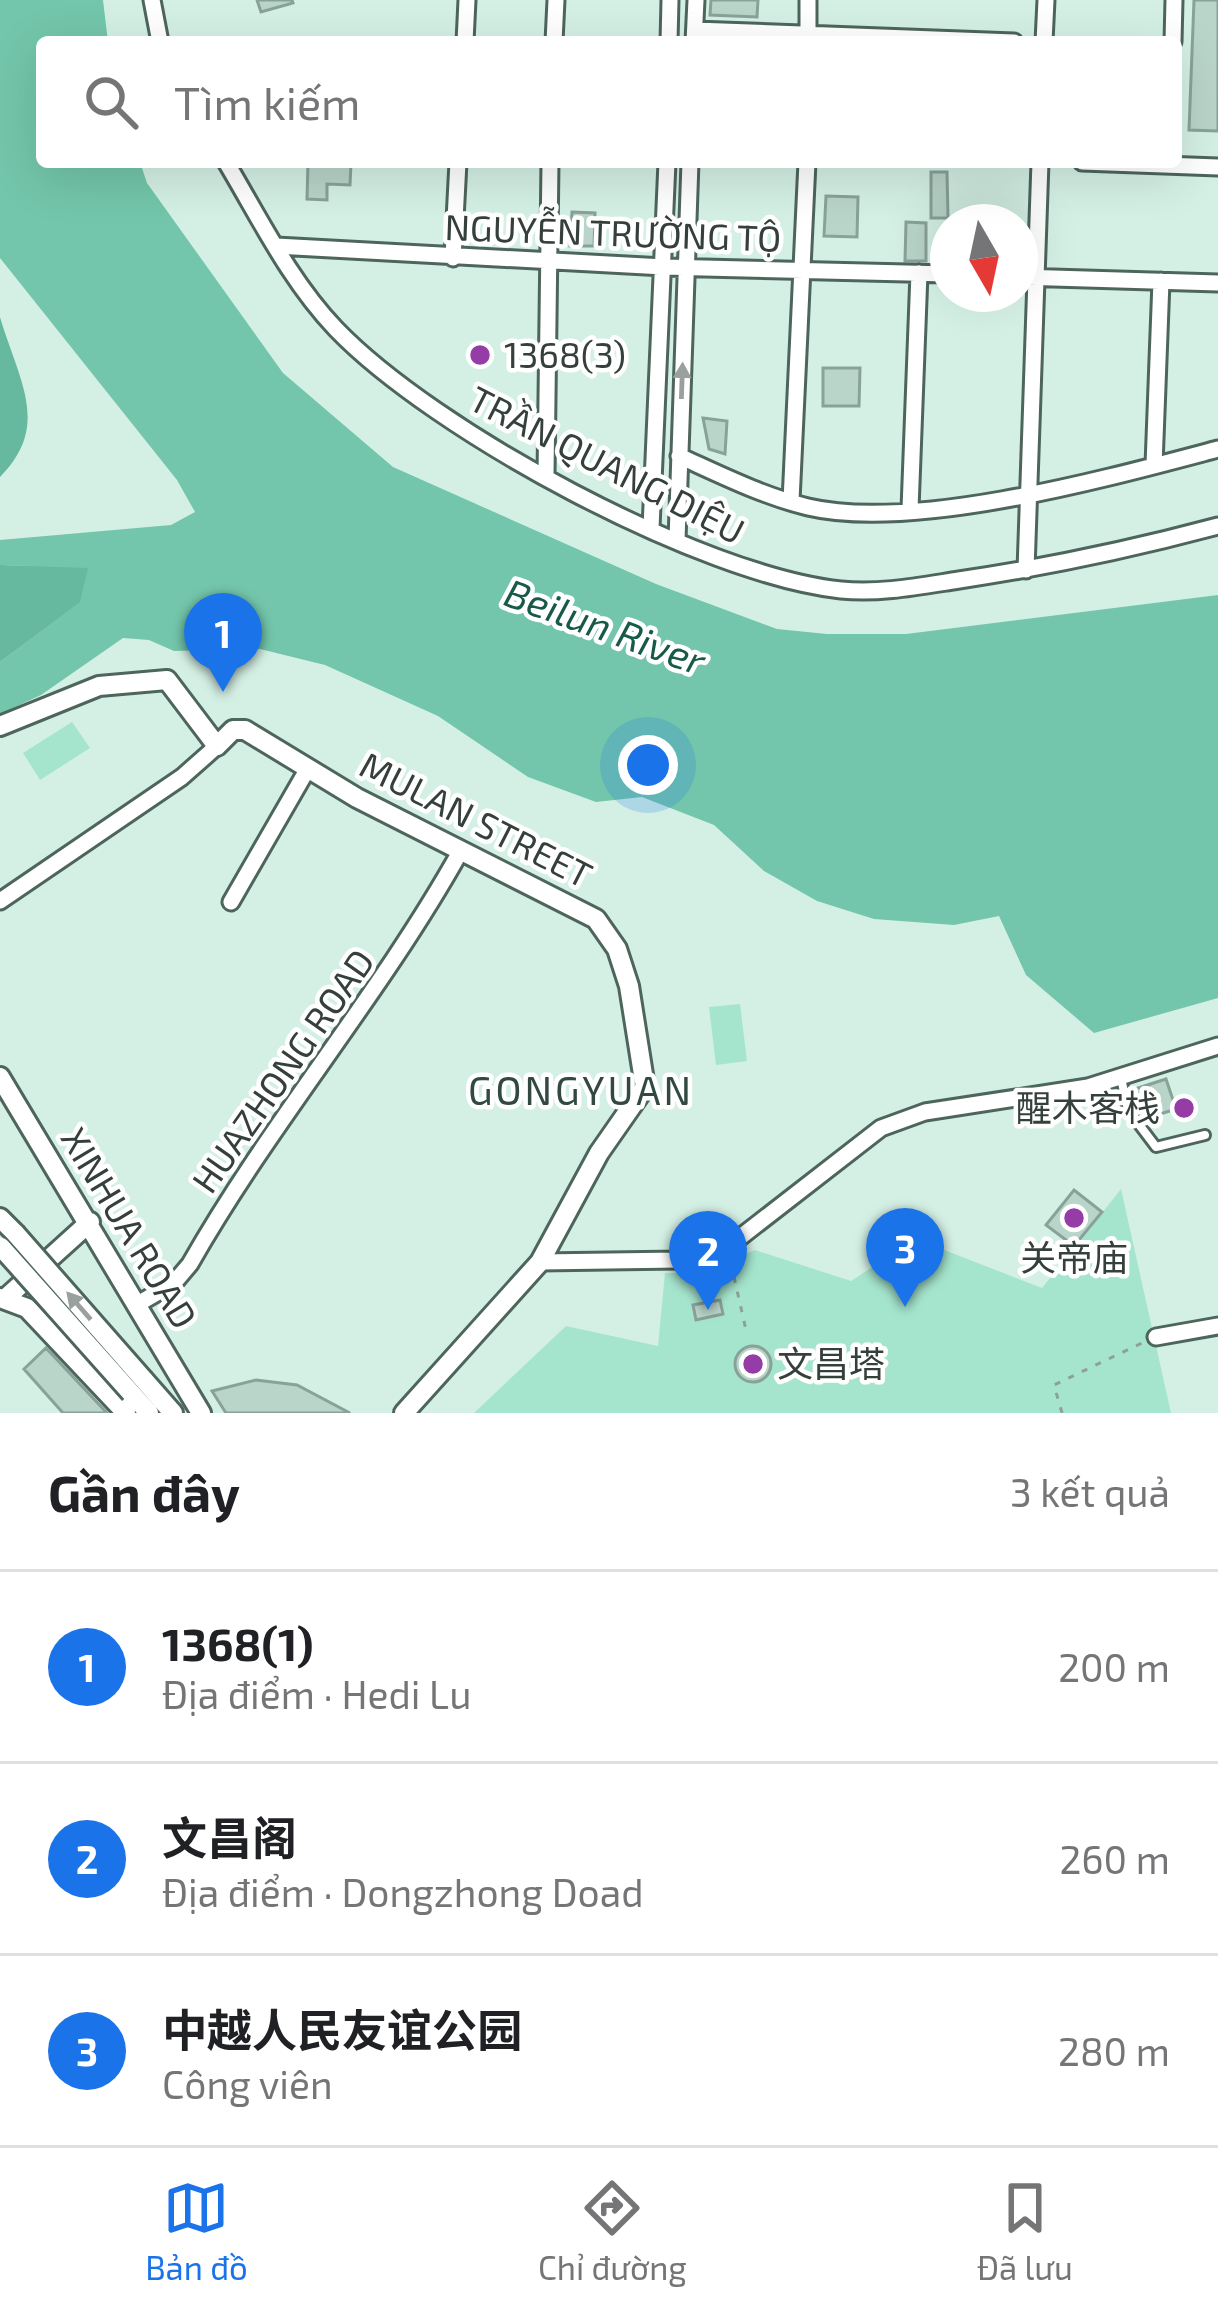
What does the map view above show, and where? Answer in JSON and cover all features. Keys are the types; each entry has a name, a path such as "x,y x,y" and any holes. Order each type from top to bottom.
{"street":[{"path":"152,0 159,36"},
{"path":"465,36 467,0"},
{"path":"554,36 556,0"},
{"path":"669,36 670,0"},
{"path":"694,36 696,0"},
{"path":"808,0 808,36"},
{"path":"1044,36 1046,0"},
{"path":"1173,36 1174,0"},
{"path":"1182,165 1218,167"},
{"name":"TRẦN QUANG DIỆU","path":"230,168 276,246 336,329 420,402 546,476 754,572 844,590 895,589 1026,570 1218,526"},
{"path":"453,258 458,168"},
{"path":"546,476 550,168"},
{"path":"651,528 667,168"},
{"path":"677,539 690,168"},
{"path":"791,501 807,168"},
{"path":"1036,204 1039,168"},
{"name":"NGUYỄN TRƯỜNG TỘ","path":"276,246 686,268 930,273"},
{"path":"910,509 919,273"},
{"path":"1038,277 1218,283"},
{"path":"1154,465 1161,281"},
{"path":"1026,570 1028,312"},
{"path":"679,456 791,501 833,511 910,509 1028,496 1218,449"},
{"path":"0,726 99,686 167,680 217,746 182,777 0,901"},
{"name":"MULAN STREET","path":"217,746 233,730 245,730 308,770 460,852 596,919 617,949 629,986 645,1087 599,1153 540,1262 404,1413"},
{"path":"231,902 308,770"},
{"name":"HUAZHONG ROAD","path":"136,1305 184,1273 344,1025 412,938 460,852"},
{"path":"540,1262 678,1260 710,1253 738,1239 881,1128 925,1112 1121,1078 1218,1046"},
{"name":"XINHUA ROAD","path":"0,1077 201,1413"},
{"path":"0,1218 5,1242 137,1386 173,1413"},
{"path":"89,1222 3,1297 27,1308 126,1413"},
{"path":"1156,1336 1218,1326"},
{"path":"137,1386 149,1413"}],"lane":[{"path":"1121,1078 1128,1110 1156,1147 1205,1136"}],"path":[{"path":"734,1277 746,1330"},
{"path":"1062,1413 1054,1385 1156,1336"}],"shaded area":[{"path":"0,317 22,381 28,420 16,458 0,477"},
{"path":"0,565 89,567 81,602 0,662"},
{"path":"72,722 90,748 40,780 23,753"},
{"path":"740,1004 747,1061 716,1065 709,1007"},
{"path":"1121,1189 1171,1413 474,1413 566,1326 658,1346 665,1273 695,1273 755,1250 851,1281 916,1239 1042,1288"}],"water":[{"name":"Beilun River","path":"0,0 103,0 107,36 36,36 36,168 142,168 147,183 283,373 393,467 656,584 777,629 906,634 1218,595 1218,998 1094,1033 1026,975 999,916 954,925 874,919 817,901 764,871 714,825 642,797 596,802 528,777 438,716 325,665 260,649 174,651 149,640 123,638 41,695 0,714 0,662 80,602 88,568 0,565 0,540 171,525 195,512 177,480 0,258"}],"building":[{"path":"257,0 292,0 293,3 261,12"},
{"path":"711,0 758,0 757,17 710,15"},
{"path":"1194,0 1218,0 1218,131 1189,130"},
{"path":"308,168 351,168 350,185 327,184 327,200 307,199"},
{"path":"931,172 947,172 948,204 931,204"},
{"path":"826,196 858,197 857,237 824,236"},
{"path":"572,212 595,213 594,246 570,246"},
{"path":"906,222 926,223 926,261 905,261"},
{"path":"823,368 860,368 859,406 823,406"},
{"path":"703,418 727,421 725,454 709,449"},
{"path":"1166,1079 1176,1109 1145,1119 1132,1090"},
{"name":"关帝庙","path":"1074,1190 1102,1212 1074,1246 1046,1225"},
{"path":"720,1300 723,1314 696,1320 693,1305"},
{"name":"文昌塔","path":"753,1346 766,1351 771,1364 766,1377 753,1382 740,1377 735,1364 740,1351"},
{"path":"46,1348 107,1413 63,1413 24,1369"},
{"path":"256,1380 297,1385 350,1413 226,1413 212,1391"}],"place":[{"name":"1368(3)","path":"480,355"},
{"name":"1368(1)","path":"223,692"},
{"name":"醒木客栈","path":"1184,1108"},
{"name":"关帝庙","path":"1074,1218"},
{"name":"中越人民友谊公园","path":"905,1307"},
{"name":"文昌阁","path":"708,1310"},
{"name":"文昌塔","path":"753,1364"}],"district":[{"name":"GONGYUAN","path":"581,1091"}]}
